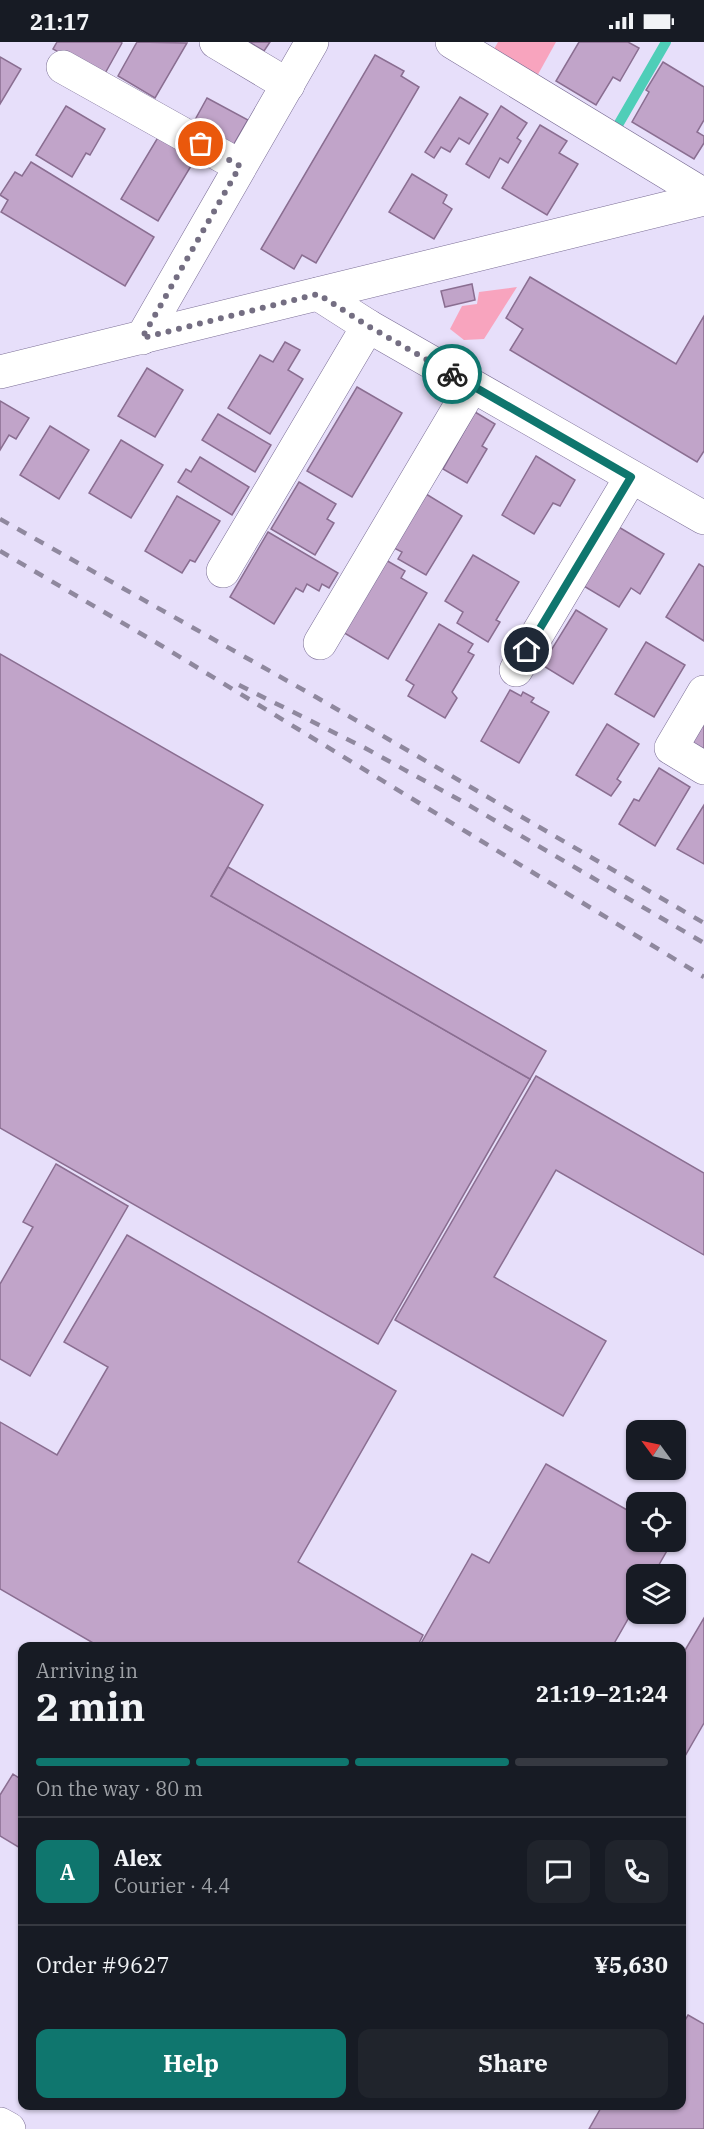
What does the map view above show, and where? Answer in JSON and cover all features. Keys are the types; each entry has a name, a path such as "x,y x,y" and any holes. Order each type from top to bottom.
{"street":[{"path":"216,42 288,85"},
{"path":"142,338 312,42"},
{"path":"452,42 704,197"},
{"path":"63,67 240,166"},
{"path":"0,372 704,197"},
{"path":"318,294 368,326 704,518"},
{"path":"223,571 368,326"},
{"path":"320,643 472,386"},
{"path":"516,669 631,477"},
{"path":"704,692 671,748 704,768"},
{"path":"0,2124 9,2129"}],"shaded area":[{"path":"498,42 556,42 531,87 486,63"},
{"path":"517,287 484,339 464,340 450,329 462,306 477,304 479,292"}],"building":[{"path":"57,42 122,43 103,77 53,49"},
{"path":"137,42 187,43 155,98 118,76"},
{"path":"249,42 270,42 264,51"},
{"path":"579,42 628,42 639,48 620,81 613,77 596,105 556,81"},
{"path":"375,55 404,71 401,76 419,87 316,263 302,255 294,269 261,249"},
{"path":"0,57 21,69 0,104"},
{"path":"663,62 704,87 704,120 697,132 704,136 704,143 694,159 632,122 649,92 646,90"},
{"path":"460,97 488,114 469,144 459,138 450,152 441,147 434,158 425,152"},
{"path":"207,98 248,120 230,151 190,129"},
{"path":"66,106 105,129 90,155 86,153 72,177 36,155"},
{"path":"501,106 527,123 517,138 521,141 508,163 500,158 489,178 466,164"},
{"path":"540,125 567,141 559,153 578,164 547,215 502,188"},
{"path":"160,134 197,156 158,221 121,199"},
{"path":"31,162 154,237 125,286 1,212 8,200 0,195 15,172 22,176"},
{"path":"412,174 447,195 443,203 452,209 434,239 389,212"},
{"path":"530,277 676,364 704,316 704,451 697,462 510,350 523,329 506,318"},
{"path":"472,284 475,300 445,307 441,291"},
{"path":"285,342 300,350 288,370 303,379 270,434 228,408 260,355 273,362"},
{"path":"147,368 183,390 155,437 118,416"},
{"path":"357,387 402,413 352,497 307,471"},
{"path":"0,401 29,418 16,439 9,435 0,450"},
{"path":"475,412 495,424 482,446 487,449 467,483 443,469"},
{"path":"218,414 271,445 255,472 202,440"},
{"path":"50,426 89,450 59,499 20,475"},
{"path":"121,440 163,465 131,518 89,493"},
{"path":"536,456 575,480 560,506 553,503 534,534 502,515"},
{"path":"200,457 249,487 232,515 178,482 186,469 191,472"},
{"path":"299,482 336,504 327,519 334,523 315,555 271,529"},
{"path":"426,494 462,516 426,575 398,559 402,552 394,548"},
{"path":"177,496 220,521 195,562 190,560 182,573 145,551"},
{"path":"617,526 664,554 640,594 631,588 619,607 582,585"},
{"path":"268,532 338,573 329,588 322,584 319,591 307,584 303,592 296,588 274,624 230,597"},
{"path":"473,555 519,582 496,620 500,622 488,642 457,623 463,612 445,601"},
{"path":"384,559 405,571 401,578 427,593 388,659 341,631"},
{"path":"699,564 704,567 704,641 666,617"},
{"path":"576,610 607,629 573,684 542,665"},
{"path":"439,624 473,644 468,652 474,655 452,692 457,698 445,718 408,696 414,685 406,680"},
{"path":"646,642 685,665 654,717 615,694"},
{"path":"0,654 263,805 211,896 530,1079 378,1344 0,1128"},
{"path":"510,690 521,696 523,692 534,698 531,702 549,712 519,763 481,741"},
{"path":"704,713 704,757 684,745"},
{"path":"607,724 639,744 617,779 621,782 611,796 576,775"},
{"path":"659,768 690,787 655,846 619,824 634,799 639,801"},
{"path":"704,805 704,864 677,849"},
{"path":"228,867 546,1051 530,1079 211,896"},
{"path":"536,1076 704,1173 704,1255 556,1170 494,1277 606,1341 563,1416 395,1320"},
{"path":"56,1164 128,1206 30,1376 0,1359 0,1284 33,1227 23,1222"},
{"path":"127,1235 396,1391 298,1562 423,1635 420,1642 91,1642 0,1589 0,1422 57,1455 108,1367 64,1342"},
{"path":"546,1464 626,1509 626,1552 666,1552 659,1564 626,1564 626,1622 615,1642 422,1642 472,1554 489,1563"},
{"path":"704,1618 704,1723 686,1754 686,1649"},
{"path":"13,1774 18,1777 18,1847 0,1836 0,1795"},
{"path":"688,2015 704,2024 704,2129 589,2129 600,2110 686,2110 686,2019"}],"waterway":[{"path":"614,132 666,42"}],"railway":[{"path":"0,519 316,697 704,923"},
{"path":"0,551 162,646 704,977"},
{"path":"239,685 365,748 465,803 704,943"}],"way so far":[{"path":"201,144 240,166 142,338 318,294 368,326 452,374"}],"route":[{"path":"452,374 631,477 527,650"}]}
